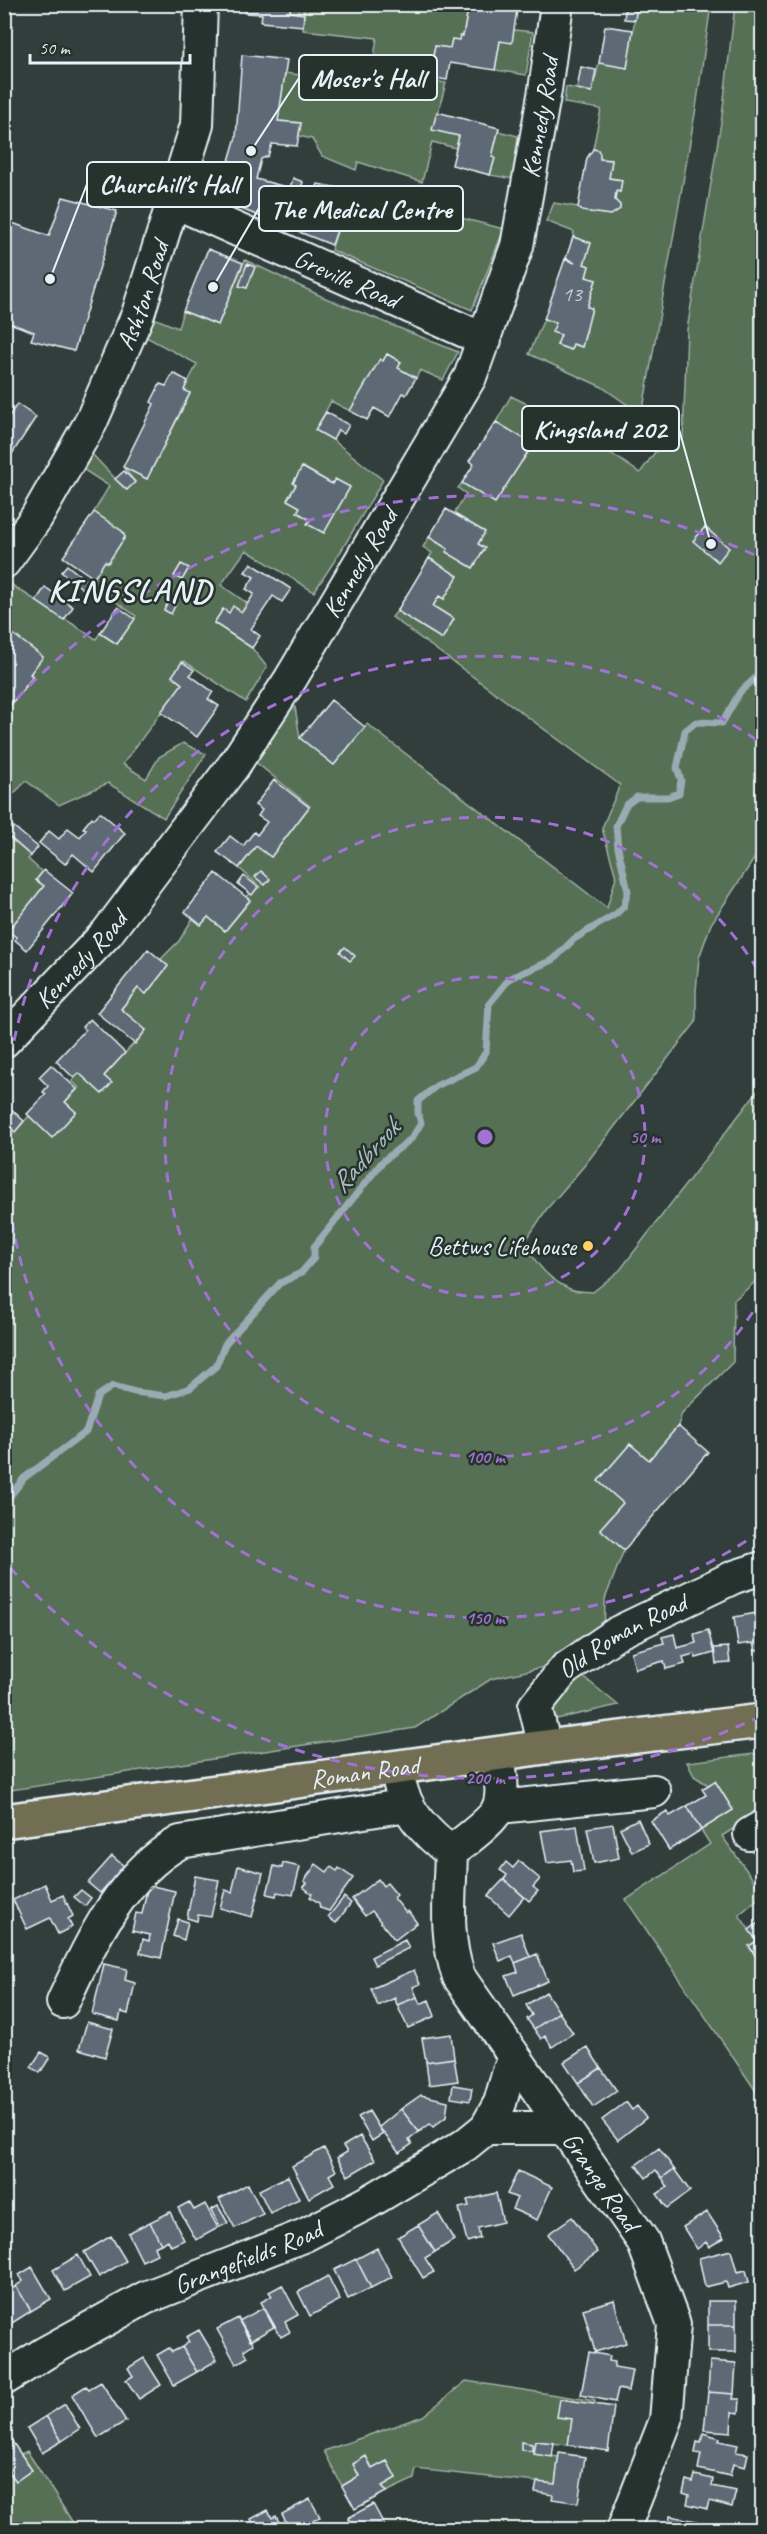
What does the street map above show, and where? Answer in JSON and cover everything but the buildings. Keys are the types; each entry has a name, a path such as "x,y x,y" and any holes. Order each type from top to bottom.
{"main road":[{"name":"Roman Road","path":"4,1821 545,1747 762,1721"}],"street":[{"name":"Ashton Road","path":"4,562 36,518 91,422 138,314 175,202 197,125 201,4"},
{"name":"Kennedy Road","path":"4,1041 107,933 234,765 290,680 470,376 485,340 517,246 545,90 557,4"},
{"name":"Greville Road","path":"175,202 485,340"},
{"name":"Old Roman Road","path":"545,1747 535,1706 565,1669 619,1632 734,1577 762,1568"},
{"path":"396,1767 407,1805 434,1840 451,1852 477,1832 499,1807 501,1773 498,1754"},
{"path":"499,1807 654,1791"},
{"name":"Roman Road","path":"63,2002 98,1930 129,1886 158,1854 180,1842 407,1805"},
{"name":"Grange Road","path":"451,1852 449,1929 451,1953 459,1977 643,2241 674,2324 666,2420 623,2529"},
{"name":"Grangefields Road","path":"4,2379 145,2298 316,2230 465,2145 486,2128 500,2103 509,2071 516,2059"},
{"path":"486,2128 563,2128"}],"green space":[{"path":"290,5 469,5 463,36 460,36 459,40 452,39 450,48 435,46 428,80 446,83 433,130 459,136 456,148 432,142 422,182 358,162 356,170 322,156 312,139 299,136 301,123 278,121 285,73 370,83 377,38 303,30 304,14 290,12"},
{"path":"637,5 711,5 696,108 642,415 602,387 529,354 544,319 556,323 553,332 561,335 557,345 571,350 573,344 582,347 592,309 587,307 596,280 586,277 589,266 584,264 591,243 573,237 574,232 546,221 554,203 578,207 582,211 611,215 619,209 620,205 615,200 616,191 620,192 622,180 609,178 612,161 600,159 598,150 593,149 601,109 564,103 566,87 592,92 599,63 627,68"},
{"path":"735,5 762,5 762,847 711,924 699,958 696,1022 584,1166 546,1210 525,1242 533,1257 555,1281 572,1290 593,1292 620,1270 762,1085 762,1276 734,1300 733,1362 682,1413 678,1426 649,1460 630,1444 598,1481 623,1503 600,1529 624,1550 605,1599 604,1637 557,1664 491,1679 415,1728 5,1791 4,1557 12,1549 4,1544 4,1130 11,1136 29,1116 52,1137 76,1112 65,1102 79,1088 72,1081 79,1073 102,1094 111,1083 104,1076 146,1030 121,1009 138,988 146,994 168,966 161,959 179,941 193,918 201,925 208,917 225,931 250,901 246,897 260,887 239,868 256,846 271,857 310,806 253,760 290,703 295,707 300,738 334,765 367,724 607,908 616,877 602,828 620,785 392,617 397,611 442,639 454,619 433,606 439,596 444,599 429,558 432,553 423,547 429,537 448,549 447,552 473,568 485,549 478,544 485,532 454,514 466,494 458,488 462,483 522,462 533,445 496,422 511,396 566,423 640,473 655,452 683,438 687,330 722,116"},
{"path":"514,30 533,32 526,75 495,70 500,41"},
{"path":"498,131 518,136 513,179 490,175 495,158 492,157"},
{"path":"349,195 376,201 380,197 504,229 472,310 331,250"},
{"path":"245,260 323,297 458,352 443,380 420,370 416,378 398,368 401,362 387,354 383,361 380,359 350,411 331,401 316,430 333,440 383,480 314,592 246,550 221,585 247,603 242,612 229,613 223,609 214,623 252,648 267,667 246,702 184,661 172,676 182,684 123,764 146,779 159,757 183,743 206,754 164,818 108,783 59,805 26,781 5,803 5,713 33,677 13,634 8,641 5,641 4,584 7,582 96,639 100,633 117,644 136,616 88,582 105,561 108,562 125,537 122,531 94,512 109,486 81,468 90,452 126,490 135,482 123,467 147,479 190,394 184,390 197,364 146,337 154,318 178,328 183,311 218,325","holes":["303,467 332,484 335,479 350,487 324,533 308,524 310,520 300,507 288,500 296,485 293,483"]},
{"path":"4,819 14,827 7,836 31,856 28,859 42,872 36,880 44,886 10,928 5,924"},
{"path":"575,1670 618,1705 557,1719 550,1713"},
{"path":"762,1753 762,1810 722,1836 762,1892 762,1895 739,1915 757,1941 749,1947 762,1965 762,2100 626,1900 710,1844 701,1830 733,1810 715,1781 708,1785 694,1776 687,1762"},
{"path":"466,2381 595,2401 595,2405 572,2419 568,2445 535,2441 533,2454 559,2457 555,2484 416,2469 414,2479 386,2492 382,2486 396,2478 387,2461 372,2469 366,2457 353,2464 359,2476 342,2486 324,2451 423,2416"},
{"path":"27,2451 77,2529 5,2529 4,2465 16,2481 32,2470 21,2454"}],"waterway":[{"name":"Radbrook","path":"4,1504 24,1478 86,1432 98,1396 113,1386 135,1392 166,1396 190,1388 216,1366 225,1344 280,1283 301,1273 314,1258 314,1247 383,1161 412,1138 421,1123 418,1101 436,1086 476,1067 486,1052 489,1004 510,978 553,960 574,939 616,914 624,906 628,891 618,848 616,826 626,805 637,797 668,797 679,793 681,780 677,768 685,731 696,722 722,723 740,692 762,672"}],"place":[{"name":"Moser's Hall","path":"251,151"},
{"name":"Churchill's Hall","path":"50,279"},
{"name":"The Medical Centre","path":"213,287"},
{"name":"Kingsland 202","path":"711,544"},
{"name":"Bettws Lifehouse","path":"588,1246"}],"district":[{"name":"KINGSLAND","path":"130,590"}]}
